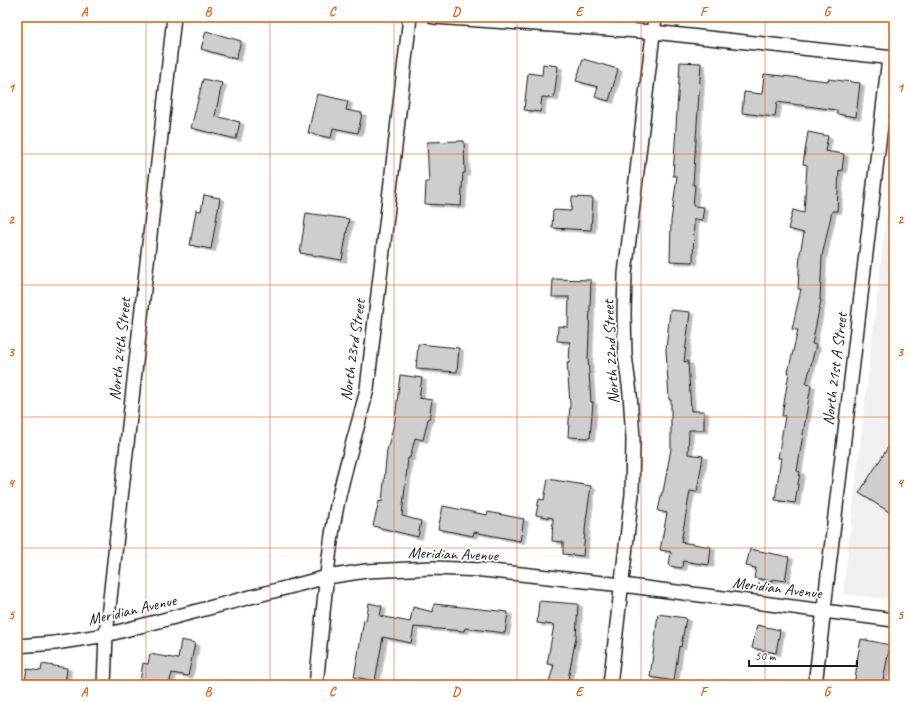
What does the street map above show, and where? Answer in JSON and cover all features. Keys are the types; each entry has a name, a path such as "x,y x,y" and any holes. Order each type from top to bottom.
{"street":[{"name":"North 24th Street","path":"104,685 106,635 174,17"},
{"name":"North 23rd Street","path":"316,685 334,522 341,487 367,389 410,17"},
{"path":"434,17 653,32 892,58"},
{"name":"North 22nd Street","path":"610,685 632,494 633,439 630,393 625,355 624,274 655,17"},
{"name":"North 21st A Street","path":"815,685 892,58"},
{"name":"Meridian Avenue","path":"17,646 55,643 106,635 327,577 366,571 433,568 483,570 622,585 894,620"}],"shaded area":[{"path":"894,148 894,600 843,594"}],"building":[{"path":"206,31 241,41 236,59 201,49"},
{"path":"583,59 618,69 609,101 595,97 598,87 576,81"},
{"path":"680,62 701,63 693,206 704,207 702,220 694,219 693,262 670,261 671,221 677,176 673,176"},
{"path":"543,64 558,66 554,98 542,97 540,112 524,110 528,73 542,75"},
{"path":"764,74 860,83 856,117 837,114 837,110 777,102 775,117 742,113 744,92 762,94"},
{"path":"203,79 222,83 215,116 240,122 236,139 191,128"},
{"path":"317,94 348,101 346,110 362,113 358,133 333,128 331,138 308,133"},
{"path":"808,132 828,136 825,151 844,154 842,171 839,170 837,211 832,211 822,256 821,300 812,344 816,345 806,384 811,385 797,471 800,472 795,503 775,500 781,458 778,458 785,416 782,416 788,372 798,330 792,329 801,289 798,289 800,253 804,233 788,229 793,210 804,213 807,165 803,164"},
{"path":"464,141 465,173 463,173 461,206 425,204 426,182 429,182 427,142"},
{"path":"204,195 220,198 211,249 190,245 196,210 201,211"},
{"path":"572,197 593,198 591,230 552,228 553,210 571,211"},
{"path":"306,213 349,219 342,260 300,253"},
{"path":"553,279 591,280 588,359 591,402 593,402 590,438 568,437 570,404 567,363 569,363 570,342 557,341 558,326 568,327 569,297 552,297"},
{"path":"670,310 690,312 684,362 688,361 691,411 704,411 704,430 689,430 688,454 703,456 697,492 690,491 681,542 711,547 709,565 683,561 682,568 669,566 671,552 660,550 667,513 658,511 671,449 671,400 669,400 666,349"},
{"path":"418,344 459,348 457,372 416,369"},
{"path":"400,375 422,378 419,398 432,400 429,419 423,440 415,438 410,458 408,458 402,516 421,521 418,537 373,526 379,501 382,502 387,450 395,420"},
{"path":"894,438 894,515 859,493"},
{"path":"548,479 591,486 583,556 563,554 563,542 552,541 553,518 536,515 539,499 544,500"},
{"path":"443,506 487,515 488,512 524,519 520,541 474,532 473,536 438,529"},
{"path":"750,549 789,557 785,581 754,578 756,568 746,566"},
{"path":"539,601 578,604 576,637 567,685 548,685 554,665 547,664 554,625 537,623"},
{"path":"369,603 382,606 380,616 410,622 413,607 433,612 434,604 508,612 505,633 465,628 464,631 414,627 411,643 383,637 375,681 354,677 364,620 366,621"},
{"path":"658,614 686,618 681,647 679,646 674,681 650,677"},
{"path":"757,625 780,630 776,653 752,648"},
{"path":"861,639 890,645 882,685 854,685"},
{"path":"181,640 195,643 188,676 172,673 169,685 140,681 143,663 148,664 150,654 178,659"},
{"path":"42,664 67,668 65,685 24,685 27,669 41,671"}]}
